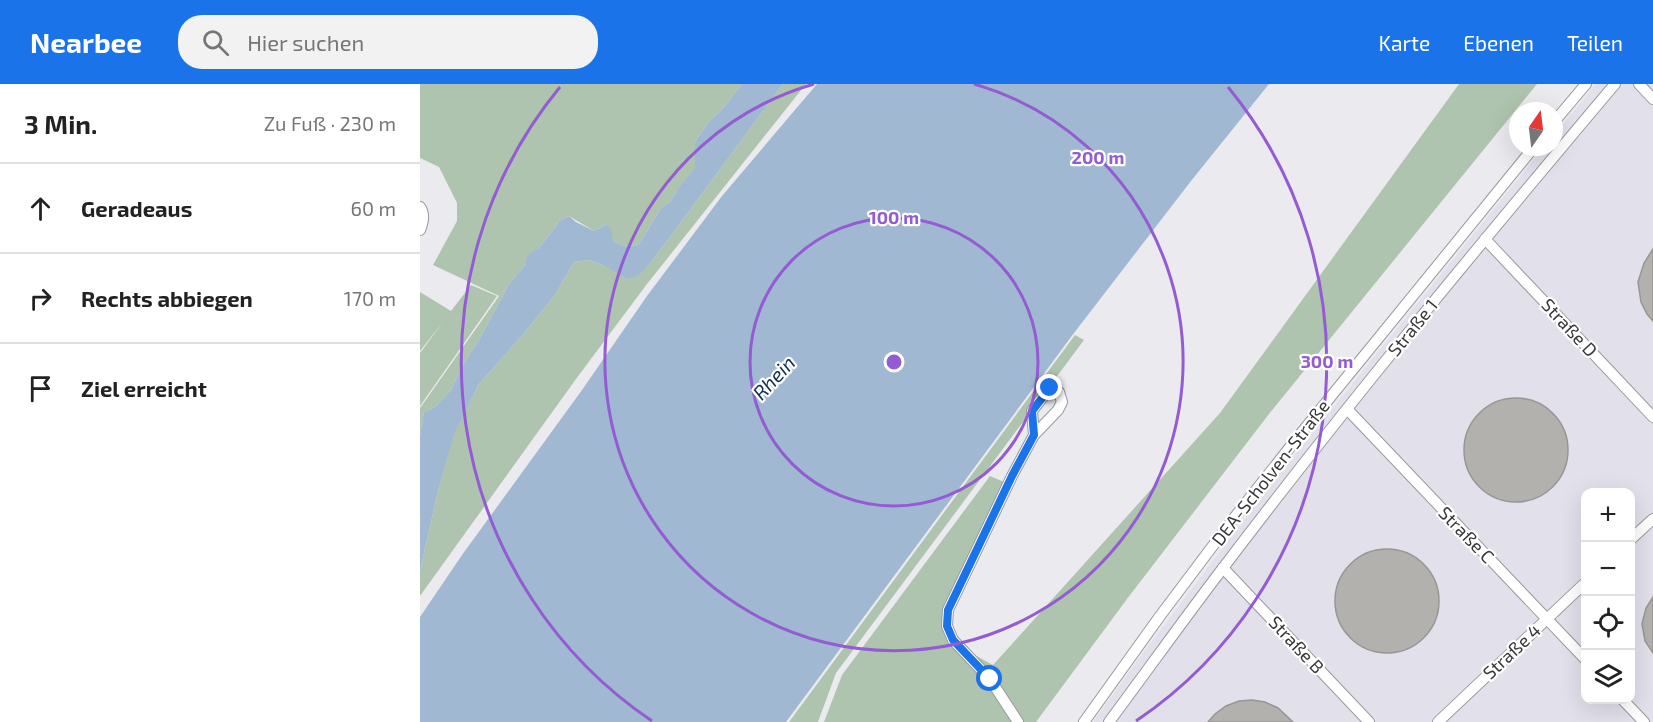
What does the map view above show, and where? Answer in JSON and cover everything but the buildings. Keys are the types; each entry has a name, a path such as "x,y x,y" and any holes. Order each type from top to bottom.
{"street":[{"path":"1563,111 1586,84"},
{"name":"Straße 1","path":"1109,722 1223,568 1347,409 1615,84"},
{"path":"1639,84 1653,99"},
{"name":"DEA-Scholven-Straße","path":"1084,722 1230,524 1526,156"},
{"path":"420,207 423,220 420,230"},
{"name":"Straße D","path":"1485,239 1653,417"},
{"name":"Straße C","path":"1347,409 1581,655"},
{"path":"1018,722 990,679 953,640 947,626 948,610 1034,435"},
{"path":"1635,535 1653,519"},
{"name":"Straße B","path":"1223,568 1369,722"},
{"name":"Straße 4","path":"1438,722 1581,587"},
{"path":"1628,704 1644,722"}],"shaded area":[{"path":"1596,84 1650,84 1653,87 1653,722 1093,722 1267,489 1537,156 1563,156 1563,124"}],"green space":[{"path":"420,84 742,84 708,123 695,142 696,168 678,188 671,201 661,208 639,244 627,247 613,241 607,224 594,231 569,216 559,221 538,249 526,259 526,264 509,284 451,390 435,407 424,412 420,436 420,408 499,296 433,265 457,221 457,203 439,167 420,158"},
{"path":"783,84 806,84 647,284 420,596 420,571 453,435 479,384 555,295 574,262 589,260 605,266 647,267"},
{"path":"1459,84 1537,84 1522,102 1509,102 1509,118 1269,414 1036,722 824,722 842,675 990,476 1004,482 945,610 949,641 993,665 1220,413"},
{"path":"471,285 497,296 420,406 420,353 443,322 420,351 420,292 451,311"},
{"path":"1075,335 1084,340 836,673 818,722 789,722"}],"water":[{"path":"742,84 783,84 647,267 637,276 627,279 589,260 574,262 555,295 479,384 454,434 420,571 420,436 424,412 435,407 451,390 509,284 526,264 530,253 538,249 559,221 569,216 594,231 607,224 612,232 613,241 627,247 639,244 661,208 671,201 678,188 695,168 695,142 708,123"},
{"name":"Rhein","path":"817,84 1269,84 1074,333 786,722 420,722 420,617 647,296 722,196"}],"route":[{"path":"990,679 953,640 947,626 948,610 1034,435 1032,411 1050,388"}]}
